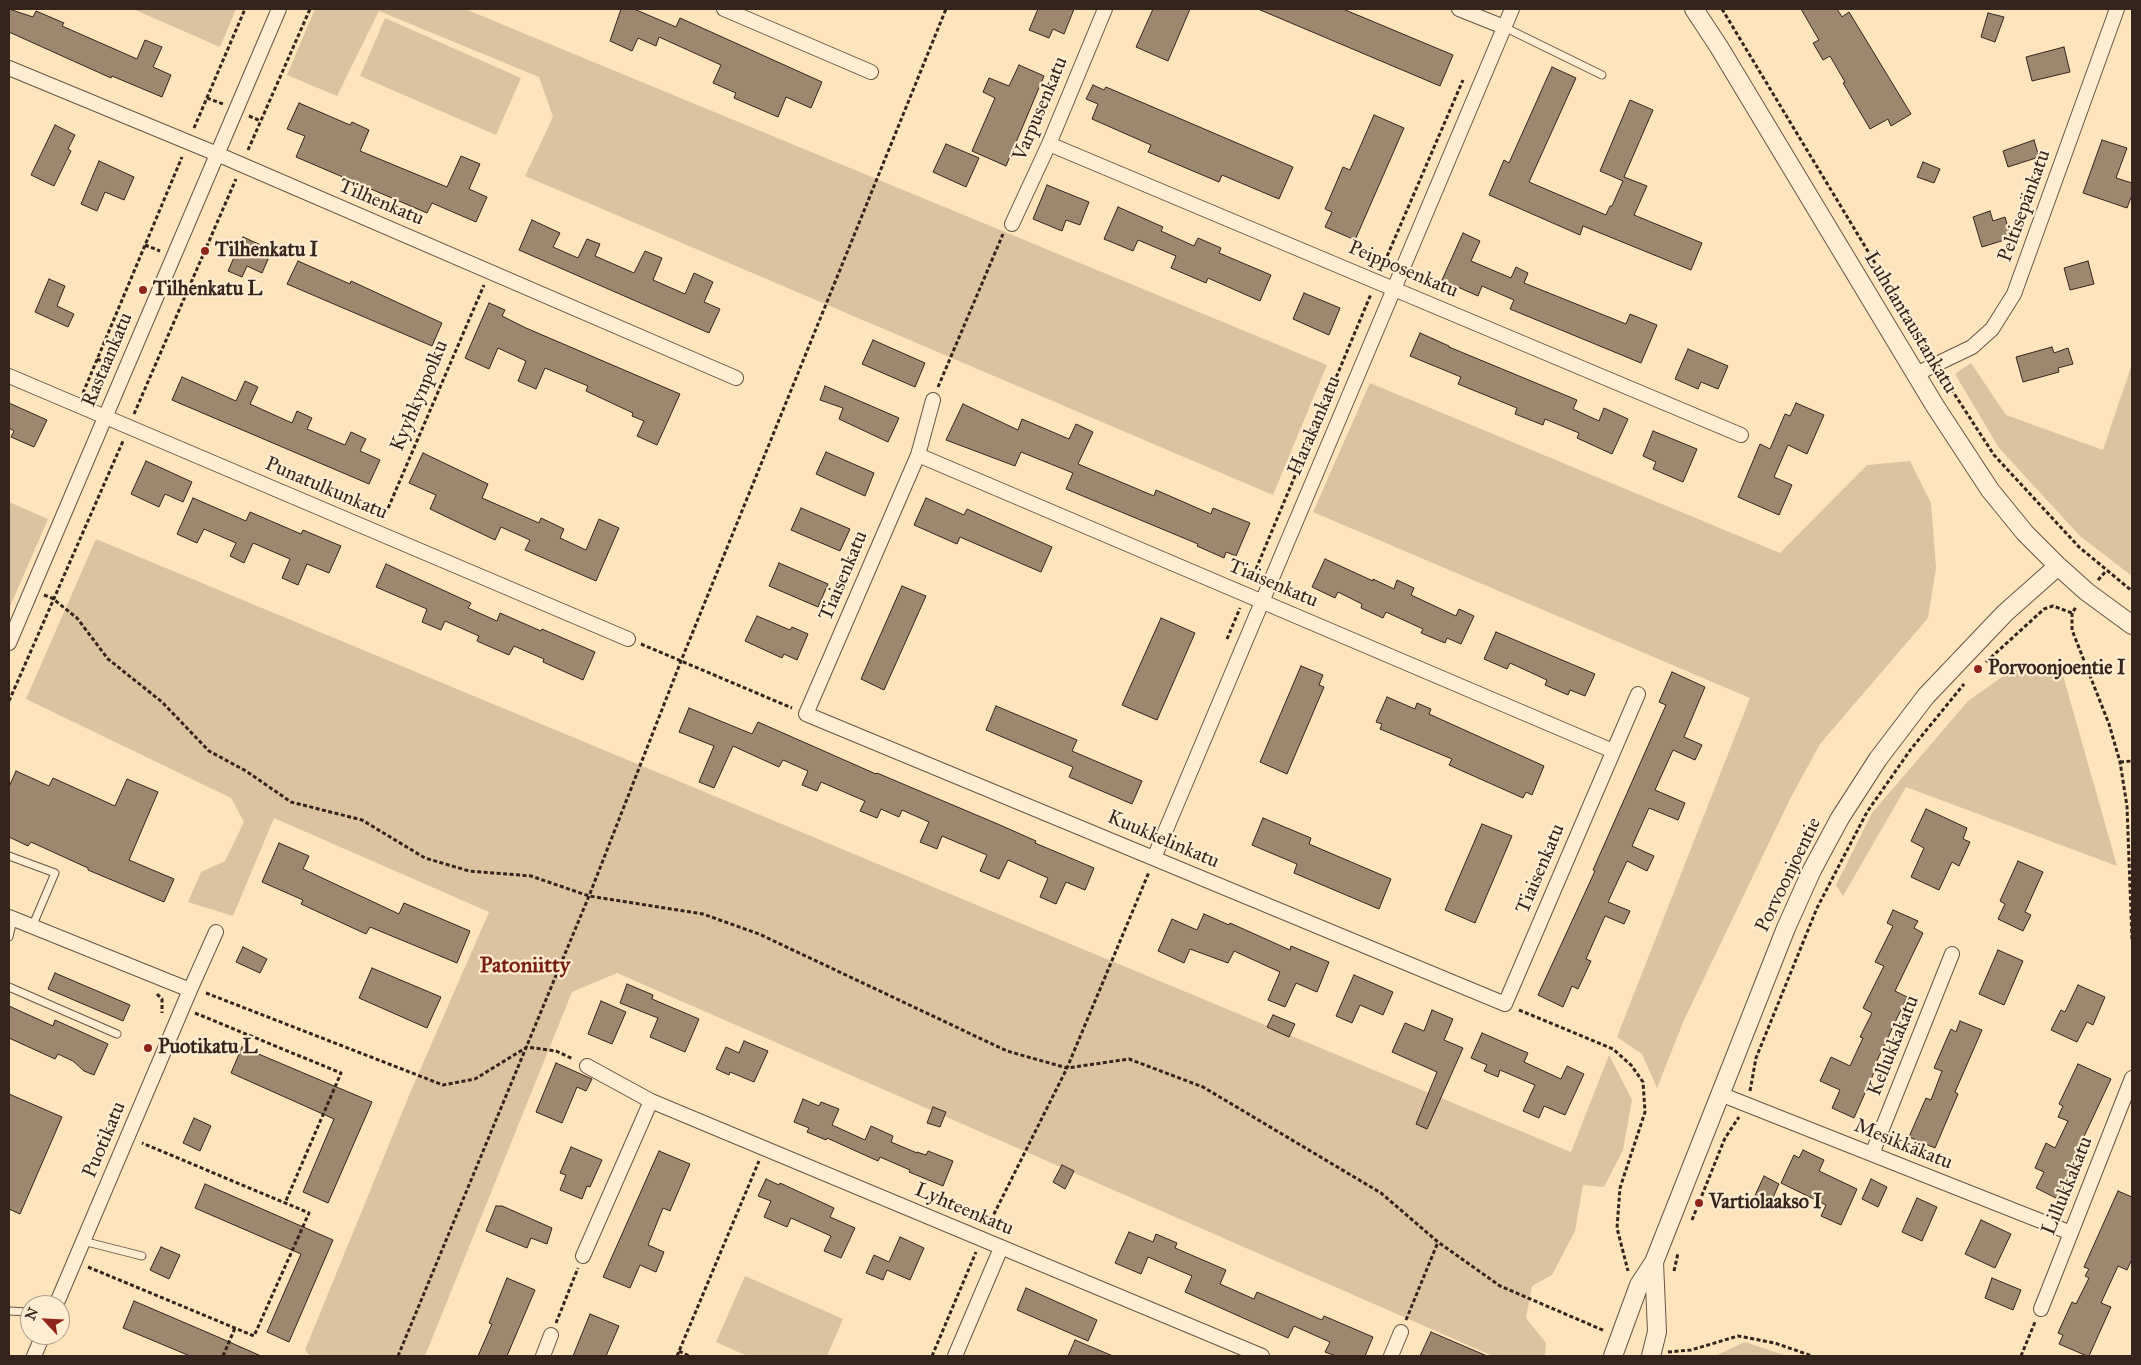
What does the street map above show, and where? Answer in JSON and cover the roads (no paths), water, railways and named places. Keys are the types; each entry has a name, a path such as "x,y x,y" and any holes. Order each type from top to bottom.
{"street":[{"name":"Rastaankatu","path":"9,643 279,9"},
{"path":"724,9 871,72"},
{"name":"Varpusenkatu","path":"1012,224 1049,144 1105,9"},
{"path":"1459,9 1504,28"},
{"name":"Harakankatu","path":"1154,858 1512,9"},
{"name":"Luhdantaustankatu","path":"1694,9 1724,55 1916,374 1990,490 2025,533 2058,566 2087,592 2132,625"},
{"name":"Peltisepänkatu","path":"1916,374 1972,347 1992,329 2014,294 2118,9"},
{"name":"Tilhenkatu","path":"9,68 217,154 736,378"},
{"name":"Peipposenkatu","path":"1049,144 1741,435"},
{"name":"Punatulkunkatu","path":"9,376 628,639"},
{"name":"Tiaisenkatu","path":"806,714 918,455 933,400"},
{"name":"Tiaisenkatu","path":"918,455 1613,750"},
{"name":"Porvoonjoentie","path":"1614,1356 1639,1285 1654,1262 1786,928 1812,870 1840,818 1873,766 1926,696 2006,613 2058,566"},
{"name":"Tiaisenkatu","path":"1505,1004 1638,694"},
{"name":"Kuukkelinkatu","path":"806,714 1505,1004"},
{"path":"11,918 190,990"},
{"name":"Puotikatu","path":"60,1295 216,932"},
{"name":"Kellukkakatu","path":"1872,1154 1952,954"},
{"name":"Lyhteenkatu","path":"587,1066 652,1101 1262,1356"},
{"name":"Lillukkakatu","path":"2041,1309 2132,1078"},
{"name":"Mesikkäkatu","path":"1720,1094 2071,1233"},
{"path":"583,1256 652,1101"},
{"path":"955,1356 1001,1248"},
{"name":"Porvoonjoentie","path":"1651,1356 1657,1332 1654,1262"},
{"path":"1391,1356 1401,1332"},
{"path":"542,1356 551,1335"}],"lane":[{"path":"1504,28 1602,75"},
{"path":"9,856 55,873 32,927"},
{"path":"9,937 11,918"},
{"path":"9,988 117,1034"},
{"path":"83,1241 142,1256"}],"place":[{"name":"Tilhenkatu I","path":"205,251"},
{"name":"Tilhenkatu L","path":"143,290"},
{"name":"Porvoonjoentie I","path":"1978,669"},
{"name":"Puotikatu L","path":"148,1048"},
{"name":"Vartiolaakso I","path":"1699,1203"}],"district":[{"name":"Patoniitty","path":"525,967"}]}
